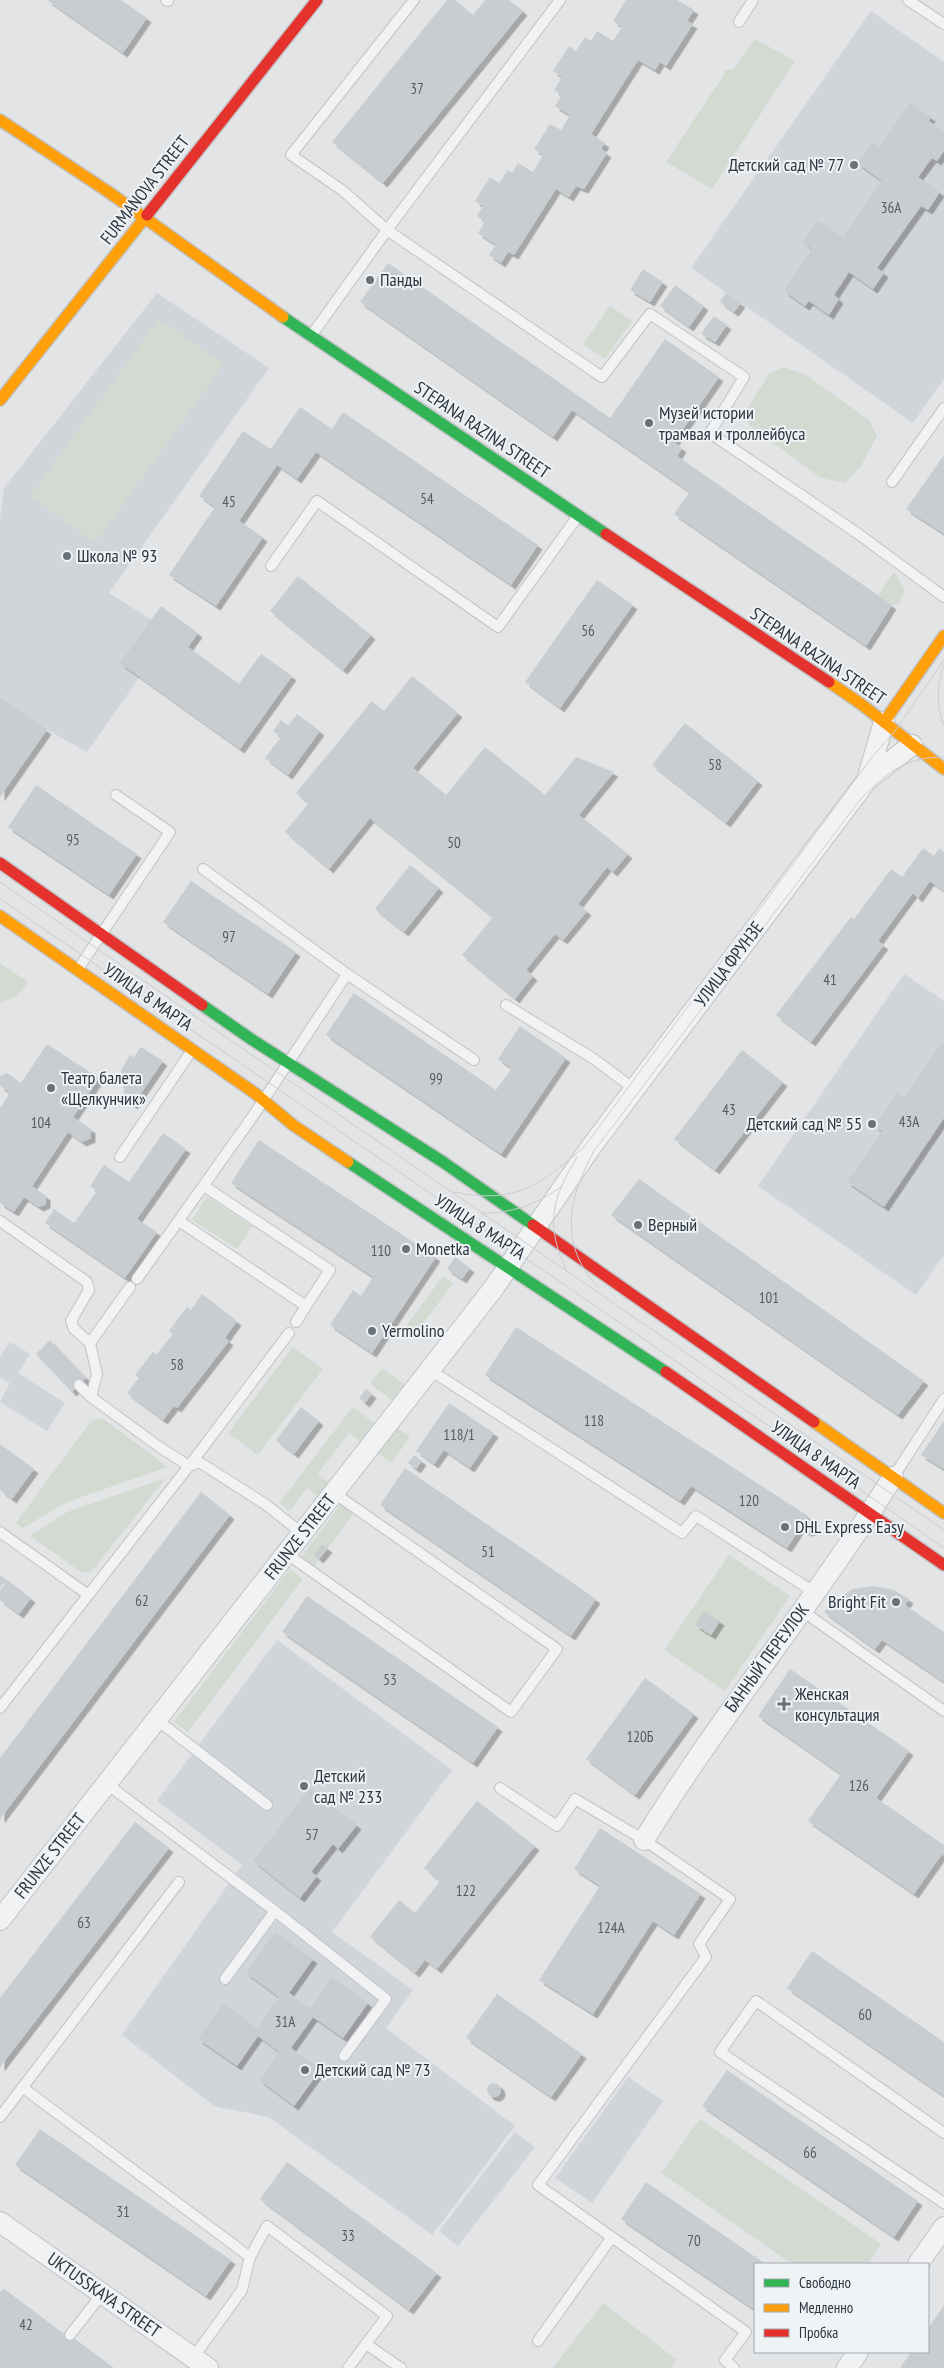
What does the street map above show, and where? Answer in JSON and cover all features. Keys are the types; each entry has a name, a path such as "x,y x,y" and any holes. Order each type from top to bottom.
{"main road":[{"name":"FURMANOVA STREET","path":"0,400 318,0"},
{"name":"STEPANA RAZINA STREET","path":"0,120 144,218 311,337 884,722 944,769"},
{"name":"УЛИЦА ФРУНЗЕ","path":"884,722 944,636"},
{"name":"УЛИЦА 8 МАРТА","path":"1,865 288,1062 443,1162 944,1512"},
{"name":"УЛИЦА 8 МАРТА","path":"0,916 264,1100 293,1125 632,1348 944,1566"}],"street":[{"name":"УЛИЦА ФРУНЗЕ","path":"867,780 884,722"},
{"name":"УЛИЦА ФРУНЗЕ","path":"634,1089 867,780 912,745"},
{"name":"FRUNZE STREET","path":"0,1920 430,1370 509,1266 634,1089"},
{"name":"БАННЫЙ ПЕРЕУЛОК","path":"644,1840 681,1781 870,1514 893,1477"},
{"name":"UKTUSSKAYA STREET","path":"0,2222 200,2363"},
{"path":"919,2263 944,2227"},
{"path":"847,2368 857,2353"}],"lane":[{"path":"414,0 292,155 342,190 387,230 602,377 650,314 744,377 710,433 857,533 944,596"},
{"path":"311,337 387,230 560,0"},
{"path":"739,22 753,0"},
{"path":"908,0 944,24"},
{"path":"892,482 944,408"},
{"path":"271,566 317,501 498,627 578,515"},
{"path":"77,970 170,832 116,795"},
{"path":"203,870 347,974 474,1060"},
{"path":"90,1343 264,1100 347,974"},
{"path":"506,1005 594,1059 634,1089"},
{"path":"120,1157 192,1049"},
{"path":"204,1186 330,1270 296,1322"},
{"path":"0,1221 87,1282 89,1290 71,1321 74,1330 90,1343 97,1374 91,1397"},
{"path":"179,1221 306,1306"},
{"path":"0,1708 87,1594 189,1466 289,1332"},
{"path":"430,1370 682,1533 696,1516 814,1592"},
{"path":"79,1385 91,1397 189,1466"},
{"path":"893,1477 944,1399"},
{"path":"189,1466 199,1462 265,1504 302,1534"},
{"path":"287,1554 511,1712 557,1649 334,1493"},
{"path":"1,1534 87,1594"},
{"path":"801,1610 944,1711"},
{"path":"156,1719 267,1805"},
{"path":"107,1784 275,1912 386,2000 344,2056"},
{"path":"500,1788 557,1826 575,1798 644,1840 730,1899 699,1944 706,1957 538,2185 746,2332 722,2364 734,2368"},
{"path":"0,2117 179,1882"},
{"path":"225,1979 275,1912"},
{"path":"944,2133 756,2001 720,2052 944,2203"},
{"path":"22,2087 250,2256"},
{"path":"200,2363 242,2290 250,2256 267,2226 388,2316 348,2368"},
{"path":"538,2341 612,2237"},
{"path":"70,2335 102,2294"},
{"path":"366,2344 401,2368"}],"shaded area":[{"name":"Детский сад № 77","path":"871,11 944,62 944,379 913,423 691,268"},
{"path":"755,39 795,61 712,189 666,162 725,73 723,71 733,69"},
{"name":"Школа № 93","path":"157,293 269,368 109,593 171,632 87,752 47,730 0,797 0,519 4,488"},
{"path":"610,306 632,321 605,359 583,344"},
{"path":"159,319 224,364 95,543 30,496"},
{"path":"784,367 806,375 869,420 877,436 861,466 845,483 821,478 749,425 747,408 770,373"},
{"path":"894,572 905,589 900,603 892,605 878,595"},
{"path":"0,963 28,982 18,995 0,1003"},
{"name":"Детский сад № 55","path":"904,974 944,1001 944,1255 916,1295 758,1186"},
{"path":"207,1197 252,1226 237,1249 192,1220"},
{"path":"443,1276 453,1284 418,1330 413,1332 406,1326"},
{"path":"10,1342 30,1354 18,1373 65,1403 47,1431 0,1402 10,1383 0,1377 0,1357"},
{"path":"293,1347 323,1369 258,1455 228,1433"},
{"path":"382,1368 405,1385 393,1401 370,1384"},
{"path":"353,1407 375,1424 361,1442 349,1433 318,1474 330,1484 319,1498 307,1488 290,1511 279,1503"},
{"path":"102,1418 168,1467 67,1502 23,1528 16,1523 91,1421"},
{"path":"396,1427 410,1437 391,1463 377,1453"},
{"path":"166,1478 91,1572 81,1572 30,1536 67,1512"},
{"path":"341,1504 354,1513 328,1548 322,1544 314,1555 319,1559 314,1566 301,1557"},
{"path":"729,1555 790,1596 725,1691 664,1650"},
{"path":"290,1569 303,1579 188,1732 174,1722"},
{"path":"277,1640 452,1770 332,1932 413,1990 386,2028 515,2126 432,2235 269,2117 214,2106 122,2035 242,1865 157,1801"},
{"path":"628,2077 663,2101 592,2203 555,2178"},
{"path":"700,2119 881,2244 869,2263 791,2263 661,2173"},
{"path":"515,2132 535,2147 458,2246 439,2231"},
{"path":"603,2303 677,2360 670,2368 553,2368"}],"building":[{"path":"47,0 121,0 147,18 123,53"},
{"path":"447,0 455,0 473,15 485,0 509,0 523,11 383,183 332,142"},
{"path":"626,0 677,0 694,10 687,21 693,24 666,66 660,62 655,70 638,60 591,134 605,143 601,149 607,153 584,189 576,186 569,197 556,189 514,255 508,252 501,263 489,255 496,245 478,233 485,222 477,216 483,206 475,201 490,177 499,183 508,170 512,173 518,163 533,172 543,155 534,149 550,124 561,130 570,115 555,106 562,95 554,90 562,77 553,71 569,46 576,51 585,37 591,41 597,31 613,41 622,27 613,21"},
{"path":"910,103 931,117 929,121 944,131 944,151 937,161 932,158 918,177 940,192 928,210 921,206 877,268 884,273 873,289 849,272 834,295 839,299 829,315 809,301 805,306 784,291 812,249 803,242 818,220 843,237 882,181 857,163 872,142 880,147"},
{"path":"388,263 610,418 665,339 719,377 674,442 682,448 677,456 892,605 866,646 674,514 690,492 572,410 553,437 360,302"},
{"path":"643,269 663,282 650,302 630,290"},
{"path":"675,285 704,306 689,327 660,306"},
{"path":"726,293 741,303 734,312 720,302"},
{"path":"714,316 727,325 715,342 701,334"},
{"path":"300,407 332,429 343,412 538,545 511,585 316,452 297,479 277,465 239,521 263,537 216,606 169,575 215,507 199,496 243,431 271,449"},
{"path":"944,455 944,534 906,509"},
{"path":"298,576 371,635 343,670 270,611"},
{"path":"597,580 633,605 560,708 525,682"},
{"path":"161,606 198,633 188,647 239,684 261,654 292,676 240,749 120,663"},
{"path":"412,676 458,713 413,768 446,795 485,747 545,795 576,757 614,772 579,815 628,854 613,872 607,867 578,904 587,911 563,940 555,934 526,970 533,976 515,999 462,955 493,917 370,818 329,869 285,832 309,803 296,793 372,701 384,711"},
{"path":"0,698 47,730 0,797"},
{"path":"297,714 320,731 288,775 265,758 281,737 273,731 281,720 288,726"},
{"path":"685,723 758,781 726,823 652,765"},
{"path":"36,785 137,854 109,895 8,827"},
{"path":"923,848 934,856 939,848 944,852 944,891 930,881 918,898 913,893 878,941 884,945 811,1042 776,1015 851,917 854,919 891,869 902,877"},
{"path":"410,865 439,888 404,932 375,909"},
{"path":"191,881 296,952 268,994 163,922"},
{"path":"354,993 496,1090 512,1068 498,1059 520,1026 566,1058 501,1154 326,1035"},
{"path":"942,1042 944,1044 944,1118 884,1207 847,1182 882,1131 874,1126 897,1092 905,1097"},
{"path":"47,1044 99,1078 73,1117 91,1129 91,1138 82,1142 68,1132 32,1186 46,1196 46,1204 39,1207 24,1197 14,1212 0,1203 0,1108 10,1093 0,1086 0,1076 7,1073 21,1083"},
{"path":"141,1047 163,1061 133,1105 125,1099 121,1070 130,1055 134,1057"},
{"path":"742,1050 783,1082 715,1170 674,1139"},
{"path":"163,1133 186,1149 137,1219 157,1232 125,1278 45,1223 54,1209 74,1223 97,1191 90,1186 104,1165 129,1182"},
{"path":"259,1140 436,1257 372,1353 330,1325 353,1290 361,1296 373,1277 231,1183"},
{"path":"639,1179 924,1381 898,1415 611,1215"},
{"path":"455,1257 470,1268 462,1279 447,1269"},
{"path":"202,1294 237,1321 225,1338 229,1341 177,1408 174,1406 163,1420 127,1393 139,1378 135,1375 153,1352 156,1355 173,1334 169,1331 187,1307 191,1310"},
{"path":"516,1327 808,1516 806,1519 812,1523 813,1527 811,1531 807,1532 800,1528 787,1548 691,1486 680,1501 485,1375"},
{"path":"50,1340 86,1378 72,1392 36,1354"},
{"path":"366,1389 372,1394 365,1403 359,1398"},
{"path":"449,1403 494,1433 470,1468 444,1450 434,1464 416,1451"},
{"path":"301,1407 319,1421 294,1454 276,1440"},
{"path":"944,1421 944,1469 921,1455"},
{"path":"0,1444 34,1469 12,1499 0,1490"},
{"path":"414,1455 422,1461 416,1469 408,1463"},
{"path":"405,1468 596,1599 571,1636 380,1505"},
{"path":"201,1492 230,1515 0,1819 0,1758"},
{"path":"322,1544 328,1548 319,1559 314,1555"},
{"path":"0,1575 6,1579 0,1588"},
{"path":"7,1580 31,1598 19,1614 0,1600 0,1591"},
{"path":"873,1586 894,1590 909,1599 905,1605 944,1632 944,1682 882,1640 875,1649 824,1612 835,1600 853,1589"},
{"path":"307,1596 498,1727 473,1763 282,1632"},
{"path":"704,1611 720,1621 711,1635 695,1625"},
{"path":"790,1669 909,1751 876,1798 944,1845 944,1856 942,1854 914,1894 808,1821 841,1774 758,1716"},
{"path":"645,1678 694,1714 635,1795 586,1759"},
{"path":"310,1788 357,1825 338,1849 333,1844 311,1872 317,1876 300,1898 253,1861"},
{"path":"477,1801 535,1846 437,1969 425,1960 415,1973 370,1937 399,1900 415,1913 440,1881 424,1868"},
{"path":"135,1822 169,1848 0,2067 0,1998"},
{"path":"600,1828 701,1894 674,1935 653,1921 593,2014 539,1980 600,1886 574,1869"},
{"path":"275,1932 313,1959 289,1993 310,2008 332,1977 368,2003 343,2038 313,2017 291,2048 321,2069 294,2106 259,2080 279,2052 258,2036 237,2066 198,2039 223,2003 257,2028 279,1997 246,1973"},
{"path":"812,1951 944,2042 944,2096 787,1988"},
{"path":"497,1994 582,2054 551,2097 466,2038"},
{"path":"727,2070 918,2201 894,2237 702,2106"},
{"path":"494,2083 499,2085 501,2090 499,2095 494,2097 489,2095 487,2090 489,2085"},
{"path":"40,2129 231,2260 206,2296 15,2165"},
{"path":"287,2162 437,2273 409,2310 260,2199"},
{"path":"646,2182 765,2263 754,2263 754,2309 621,2219"},
{"path":"3,2288 64,2334 66,2332 114,2368 0,2368 0,2292"},
{"path":"944,2305 944,2368 900,2368 910,2353 929,2353 929,2328"}],"tram line":[{"path":"454,1192 494,1196 525,1189 554,1172 584,1147 872,757 895,731 944,660"},
{"path":"943,666 938,696 941,719 944,726"},
{"path":"599,1288 586,1272 577,1255 571,1221 578,1186 594,1151 860,800 897,768 918,760 944,757"},
{"path":"0,882 944,1530"},
{"path":"0,899 648,1342 944,1548"},
{"path":"567,1272 556,1240 554,1213 561,1186 577,1157"},
{"path":"481,1213 503,1212 524,1207 562,1186"}],"traffic: fast":[{"path":"283,317 606,534"},
{"path":"202,1005 251,1039 443,1162 533,1225"},
{"path":"348,1162 666,1372"}],"traffic: slow":[{"path":"0,120 110,193 283,317"},
{"path":"0,400 147,215"},
{"path":"884,722 944,636"},
{"path":"829,682 861,704 944,769"},
{"path":"0,916 256,1094 293,1125 348,1162"},
{"path":"814,1422 944,1513"}],"traffic: jam":[{"path":"147,215 317,0"},
{"path":"606,534 829,682"},
{"path":"0,863 202,1005"},
{"path":"533,1225 814,1422"},
{"path":"666,1372 944,1565"}],"place":[{"name":"Детский сад № 77","path":"854,165"},
{"name":"Панды","path":"370,280"},
{"name":"Музей истории трамвая и троллейбуса","path":"649,423"},
{"name":"Школа № 93","path":"67,556"},
{"name":"Театр балета «Щелкунчик»","path":"51,1088"},
{"name":"Детский сад № 55","path":"872,1124"},
{"name":"Верный","path":"638,1225"},
{"name":"Monetka","path":"406,1249"},
{"name":"Yermolino","path":"372,1331"},
{"name":"DHL Express Easy","path":"785,1527"},
{"name":"Bright Fit","path":"896,1602"},
{"name":"Женская консультация","path":"784,1704"},
{"name":"Детский сад № 233","path":"304,1786"},
{"name":"Детский сад № 73","path":"305,2070"}]}
